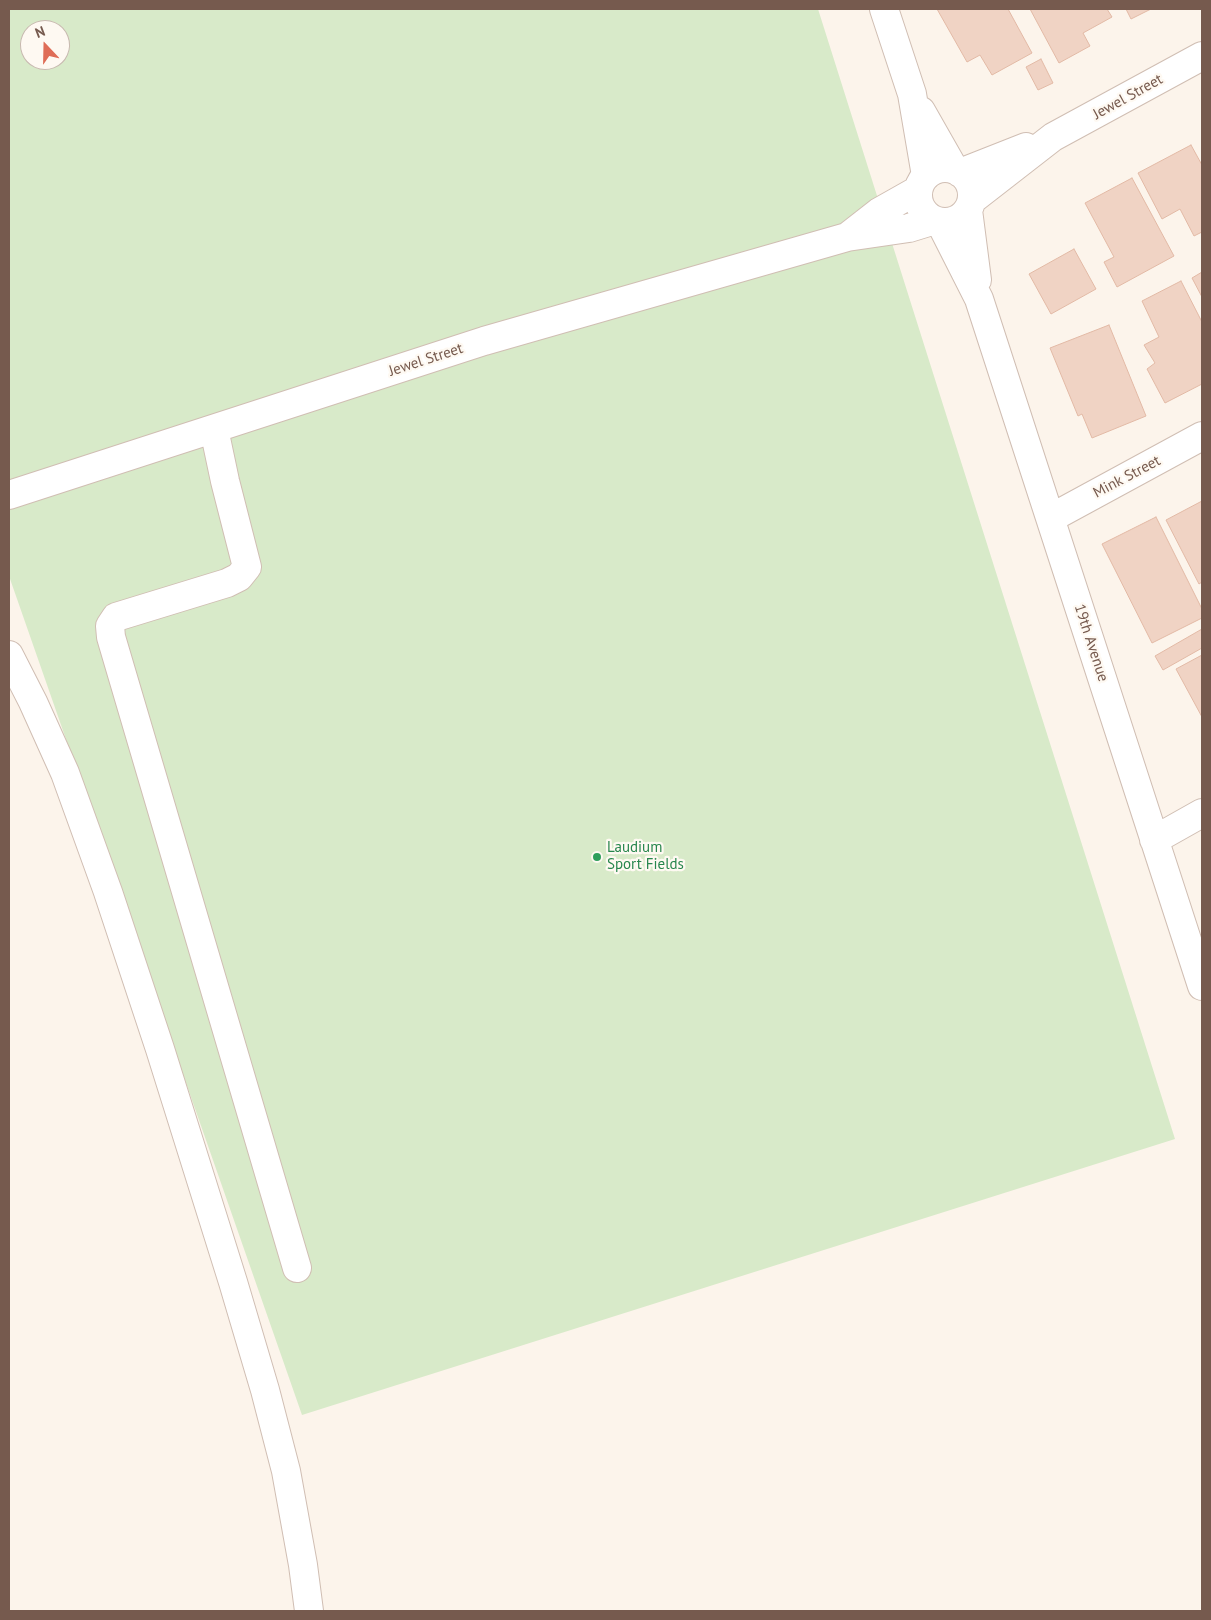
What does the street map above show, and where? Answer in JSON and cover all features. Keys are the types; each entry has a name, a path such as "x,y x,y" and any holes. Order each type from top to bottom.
{"street":[{"path":"884,9 912,94 922,183 919,202 925,213 937,221 951,221 960,217 970,205 972,189 967,180 957,171 912,94"},
{"name":"Jewel Street","path":"957,171 1053,137 1202,56"},
{"name":"Jewel Street","path":"970,205 1053,137"},
{"path":"922,183 932,171 939,168 957,171"},
{"name":"Jewel Street","path":"847,237 879,212 922,183"},
{"name":"19th Avenue","path":"970,205 980,299"},
{"name":"Jewel Street","path":"9,495 484,341 847,237 909,228 937,221"},
{"name":"19th Avenue","path":"937,221 980,299 1202,986"},
{"path":"214,429 247,567 239,577 227,583 116,617 110,626 111,637 297,1268"},
{"name":"Mink Street","path":"1051,518 1202,436"},
{"path":"9,655 34,702 65,773 108,892 160,1049 233,1282 284,1462 303,1565 309,1611"},
{"path":"1154,840 1202,813"}],"green space":[{"name":"Laudium Sport Fields","path":"9,9 818,9 1175,1139 302,1415 9,576"}],"building":[{"path":"937,9 1008,9 1032,53 992,75 980,55 967,62"},
{"path":"1030,9 1107,9 1112,17 1083,33 1090,46 1059,63"},
{"path":"1126,9 1151,9 1131,19"},
{"path":"1041,59 1053,83 1038,90 1026,67"},
{"path":"1191,145 1202,165 1202,232 1194,236 1180,209 1162,219 1138,173"},
{"path":"1132,178 1174,256 1117,287 1104,262 1114,257 1085,203"},
{"path":"1074,249 1096,289 1051,314 1029,274"},
{"path":"1202,272 1202,297 1192,278"},
{"path":"1181,281 1202,322 1202,384 1165,403 1147,369 1155,363 1144,345 1159,337 1142,301"},
{"path":"1109,325 1146,416 1092,438 1082,414 1078,416 1050,348"},
{"path":"1202,501 1202,582 1199,584 1166,520"},
{"path":"1156,517 1202,609 1202,618 1152,643 1102,544"},
{"path":"1202,629 1202,648 1163,670 1155,656"},
{"path":"1202,655 1202,717 1176,669"}],"place":[{"name":"Laudium Sport Fields","path":"597,857"}]}
